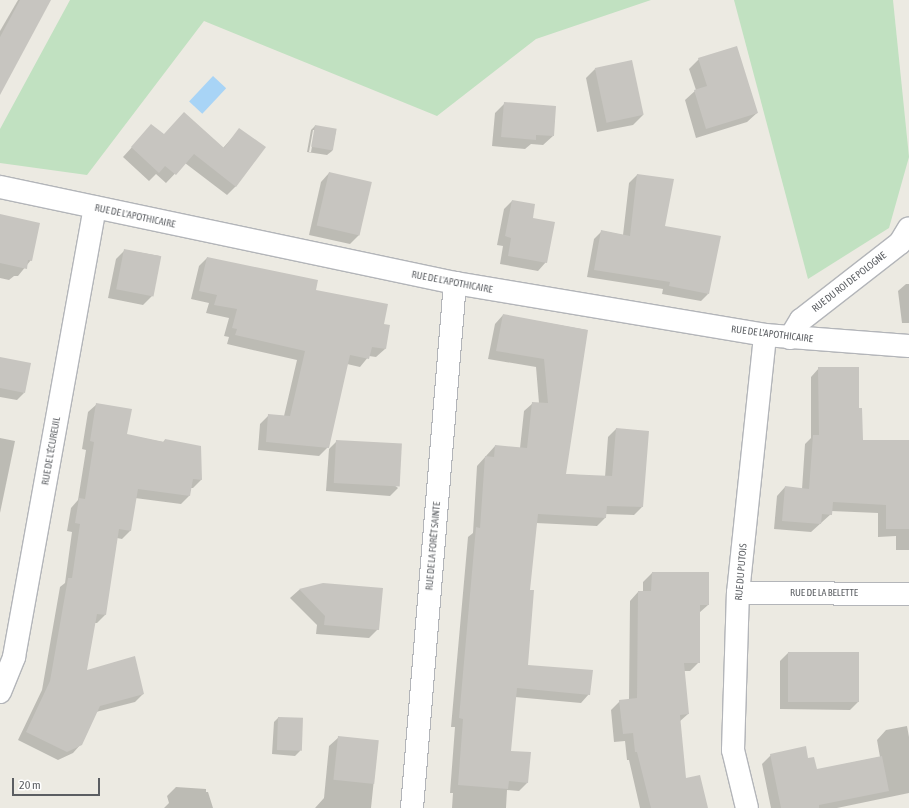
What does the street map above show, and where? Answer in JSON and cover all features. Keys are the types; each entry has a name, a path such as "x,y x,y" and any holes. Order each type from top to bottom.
{"street":[{"name":"RUE DE L'APOTHICAIRE","path":"0,187 455,283 765,335 909,346"},
{"name":"RUE DE L'ÉCUREUIL","path":"0,692 14,657 95,207"},
{"name":"RUE DU ROI DE POLOGNE","path":"790,338 801,320 900,242 909,228"},
{"name":"RUE DE LA FORÊT SAINTE","path":"412,808 455,283"},
{"name":"RUE DU PUTOIS","path":"747,808 733,750 738,592 765,335"},
{"name":"RUE DE LA BELETTE","path":"738,592 909,594"}],"green space":[{"path":"70,0 651,0 536,39 437,116 204,21 87,175 0,163 0,129"},
{"path":"734,0 893,0 909,157 889,228 808,279"}],"water":[{"path":"213,76 226,88 202,114 189,102"}],"building":[{"path":"20,0 51,0 0,95 0,37"},
{"path":"737,46 758,113 706,129 694,90 707,86 698,58"},
{"path":"632,60 644,115 606,123 595,68"},
{"path":"504,102 556,106 554,136 536,135 536,140 501,137"},
{"path":"184,112 224,148 239,128 266,147 236,187 194,154 176,175 165,166 159,173 131,147 151,124 164,134"},
{"path":"315,125 337,129 333,150 311,147"},
{"path":"329,172 372,182 359,235 317,226"},
{"path":"637,174 674,179 665,226 721,236 709,294 669,286 670,282 594,270 601,230 630,236"},
{"path":"512,200 535,204 533,218 555,222 547,263 508,256 511,238 505,236"},
{"path":"0,214 40,223 32,261 28,260 27,269 0,263"},
{"path":"124,249 161,256 153,296 116,289"},
{"path":"207,257 318,280 316,290 388,304 384,324 390,325 386,349 372,347 369,359 350,355 329,448 266,442 268,414 290,416 305,351 235,335 237,329 232,328 237,309 214,305 217,295 199,291"},
{"path":"503,314 588,330 566,474 612,476 616,428 649,431 643,507 607,506 606,518 538,514 530,590 534,590 528,665 593,670 590,695 517,688 511,751 531,752 528,783 509,781 508,789 458,785 463,719 459,718 476,527 480,528 485,456 494,457 495,445 527,448 532,402 548,403 544,359 496,351"},
{"path":"0,357 31,363 25,393 0,388"},
{"path":"818,367 859,367 859,408 862,408 863,440 909,440 909,529 886,529 886,505 833,502 832,515 822,514 821,524 782,521 785,486 809,489 813,435 819,435"},
{"path":"96,403 132,409 127,434 164,442 165,439 201,446 202,480 193,479 190,496 138,489 131,531 119,529 106,615 97,614 87,670 135,656 144,694 100,706 82,745 67,752 26,732 50,681 68,578 72,578 80,524 75,523 79,498 85,499 94,442 90,441"},
{"path":"336,440 402,443 400,486 334,483"},
{"path":"652,572 709,572 709,605 700,605 700,663 684,663 689,714 680,715 686,778 700,775 708,808 651,808 637,752 635,752 633,733 623,734 619,700 637,698 638,591 651,591"},
{"path":"323,583 383,588 379,630 324,625 325,616 299,589"},
{"path":"788,652 859,652 859,702 788,702"},
{"path":"278,717 303,718 302,751 277,750"},
{"path":"338,736 379,740 374,784 333,780"},
{"path":"806,746 808,758 814,757 817,769 882,756 889,791 819,805 819,808 781,808 770,754"}]}
